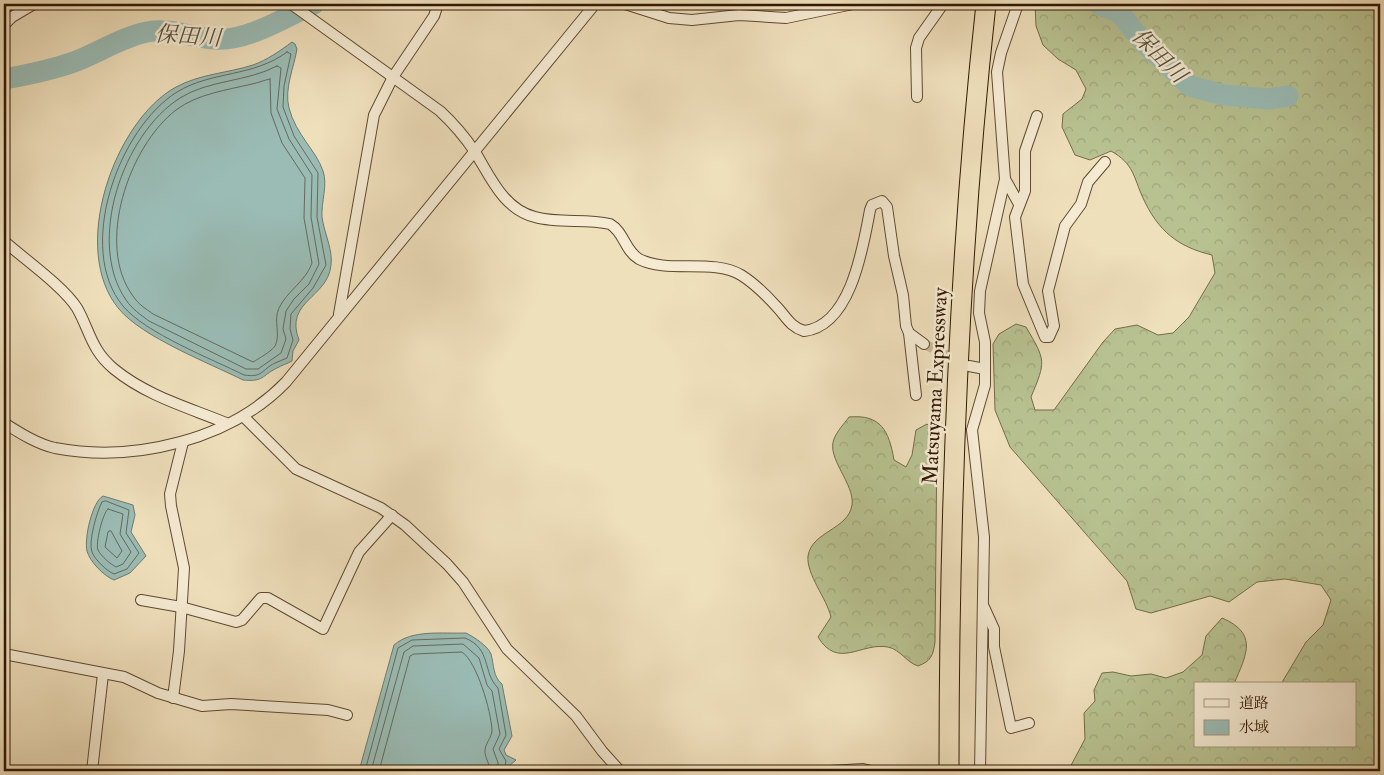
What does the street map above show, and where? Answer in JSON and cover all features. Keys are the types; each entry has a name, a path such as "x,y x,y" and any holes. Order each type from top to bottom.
{"highway":[{"name":"Matsuyama Expressway","path":"949,771 952,518 957,387 974,111 986,4"}],"street":[{"path":"4,25 12,17 34,4"},
{"path":"338,315 374,115 393,77 434,16 438,4"},
{"path":"4,423 33,440 55,448 130,452 183,442 244,417 268,401 286,382 338,315 475,151 594,4"},
{"path":"625,4 669,18 692,20 738,16 786,18 853,4"},
{"path":"917,97 916,48 918,38 943,4"},
{"path":"980,771 984,538 972,430 985,386 985,342 979,313 980,296 1005,179 998,72 1001,53 1018,4"},
{"path":"294,5 446,117 475,151 495,185 518,210 536,218 610,224 621,234 631,252 646,261 732,271 755,286 777,306 795,328 804,331 820,326 838,310 844,301 864,245 872,205 882,201 887,207 894,256 909,333 916,394"},
{"path":"1037,116 1025,151 1025,191 1015,217 1023,284 1045,336 1050,337 1054,326 1048,290 1065,226 1081,204 1088,182 1105,162"},
{"path":"1005,179 1019,204"},
{"path":"4,241 67,296 77,309 97,352 113,368 159,397 226,423"},
{"path":"909,333 924,344"},
{"path":"969,366 985,369"},
{"path":"244,417 296,469 371,502 392,515 447,564 463,582 508,649 576,716 602,751 620,771"},
{"path":"173,698 184,568 170,494 183,442"},
{"path":"141,600 181,607 236,622 242,620 260,598 268,598 323,629 359,552 392,515"},
{"path":"982,604 994,629 994,647 1011,728 1029,723"},
{"path":"4,654 124,677 173,698 202,706 232,704 328,710 347,715"},
{"path":"92,771 103,674"},
{"path":"830,771 863,769 871,771"}],"green space":[{"path":"1035,4 1380,4 1380,771 1068,771 1085,739 1084,713 1095,701 1094,690 1102,673 1113,672 1131,676 1151,674 1166,678 1183,672 1202,655 1206,636 1222,618 1234,624 1241,631 1245,638 1245,655 1235,682 1194,682 1194,748 1356,748 1356,682 1282,682 1306,642 1323,625 1331,600 1321,585 1285,579 1257,582 1229,602 1210,596 1151,613 1136,609 1127,581 1010,447 995,410 993,344 999,334 1016,324 1026,327 1042,361 1039,376 1031,397 1035,410 1054,410 1103,342 1115,329 1137,325 1158,335 1173,333 1189,317 1215,273 1212,255 1200,252 1179,242 1170,236 1155,220 1143,198 1132,171 1119,156 1111,151 1090,160 1075,155 1062,127 1063,114 1082,99 1086,89 1076,70 1058,59 1043,45 1036,26"},
{"path":"849,417 869,418 882,426 889,441 894,460 906,467 912,455 916,430 927,424 937,434 935,642 931,657 918,666 888,647 878,646 850,652 834,652 826,647 818,637 831,617 810,571 808,556 816,541 844,520 852,505 852,497 837,463 833,446 835,436"}],"water":[{"path":"292,42 297,49 288,93 289,108 296,126 316,156 323,171 325,182 322,217 331,253 331,265 323,285 297,316 296,327 299,340 293,351 292,361 262,378 243,380 143,330 119,309 105,284 98,254 99,222 106,189 118,157 134,128 154,104 176,87 204,76 253,65 263,61"},
{"path":"103,496 133,505 135,515 131,532 146,556 130,573 114,580 91,560 86,545 92,513 95,505"},
{"path":"466,633 487,648 491,654 495,674 502,684 512,736 504,750 506,755 516,760 509,766 509,771 359,771 394,645 401,640 419,634"}],"waterway":[{"name":"保田川","path":"4,79 65,65 119,41 147,32 165,31 215,39 240,37 266,28 314,4"},
{"name":"保田川","path":"1098,4 1120,13 1142,41 1190,86 1224,95 1268,99 1288,96"}],"tunnel":[{"path":"924,344 961,362"}]}
